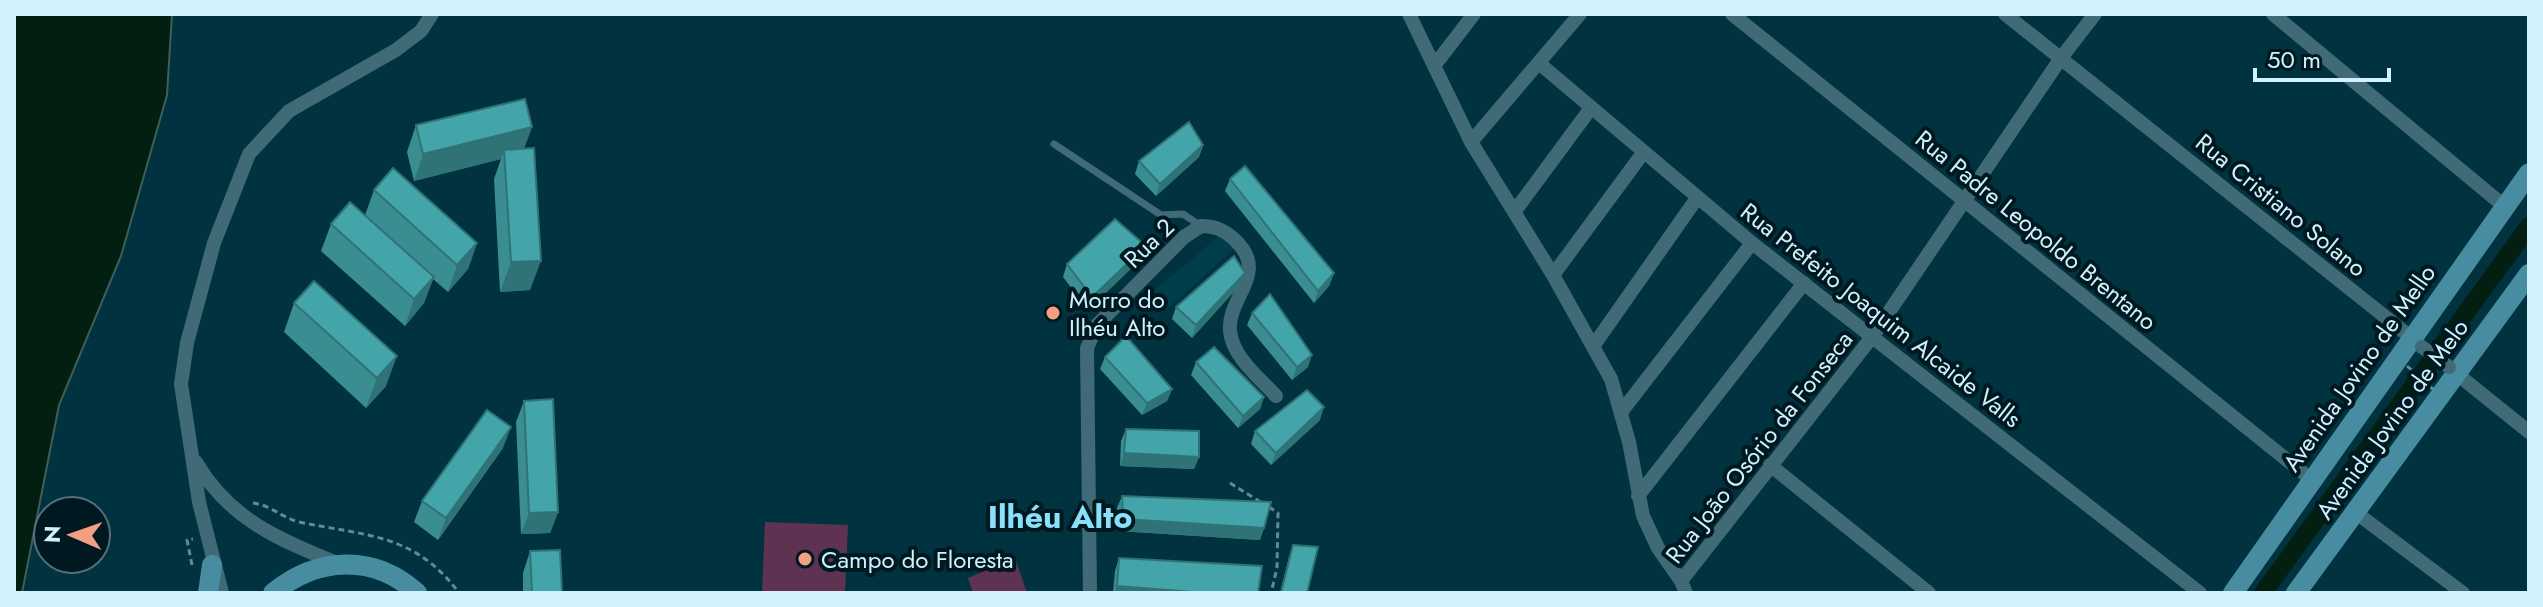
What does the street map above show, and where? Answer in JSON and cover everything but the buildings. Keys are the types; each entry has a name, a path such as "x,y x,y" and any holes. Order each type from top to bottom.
{"main road":[{"name":"Avenida Jovino de Mello","path":"2233,593 2312,480 2416,342 2504,206 2529,173"},
{"name":"Avenida Jovino de Melo","path":"2296,593 2453,371 2529,274"},
{"path":"273,593 302,573 338,564 379,569 417,593"},
{"path":"208,593 212,565"}],"street":[{"path":"222,593 212,565 181,402 183,362 214,243 249,154 289,111 396,50 421,31 432,14"},
{"path":"1409,14 1471,142 1594,345 1622,411 1638,496 1658,548 1684,587"},
{"path":"1434,66 1474,14"},
{"path":"1471,142 1580,14"},
{"name":"Rua Padre Leopoldo Brentano","path":"1732,14 2312,480"},
{"name":"Rua Cristiano Solano","path":"2005,14 2529,432"},
{"name":"Rua João Osório da Fonseca","path":"1684,587 1770,465 1872,337 2061,58 2095,14"},
{"path":"2273,14 2504,206"},
{"name":"Rua Prefeito Joaquim Alcaide Valls","path":"1540,64 1752,243 2200,593"},
{"path":"1515,211 1591,108"},
{"path":"1553,275 1643,153"},
{"path":"1594,345 1697,198"},
{"name":"Rua 2","path":"1090,593 1087,348 1097,325 1184,237 1201,226 1225,231 1246,256 1247,285 1233,312 1230,328 1233,344 1241,358 1276,396"},
{"path":"1622,411 1752,243"},
{"path":"1638,496 1804,283"},
{"path":"189,451 206,480 242,517 281,540 338,564"},
{"path":"1770,465 1929,593"},
{"path":"2355,512 2463,593"}],"lane":[{"path":"1054,144 1161,215 1183,214 1201,226"}],"path":[{"path":"2407,366 2434,390"},
{"path":"1230,483 1278,513 1277,555 1271,593"},
{"path":"1271,557 1277,555"}],"shaded area":[{"path":"14,14 172,14 167,95 121,256 59,405 41,495 32,495 32,542 22,593 14,593"},
{"path":"1225,231 1239,244 1166,310 1154,291"},
{"name":"Campo do Floresta","path":"765,522 848,525 845,593 762,593"},
{"path":"1015,558 1027,593 973,593 968,578"}],"waterway":[{"path":"2263,593 2529,226"}],"place":[{"name":"Morro do Ilhéu Alto","path":"1053,313"},
{"name":"Campo do Floresta","path":"805,559"}],"district":[{"name":"Ilhéu Alto","path":"1060,517"}]}
